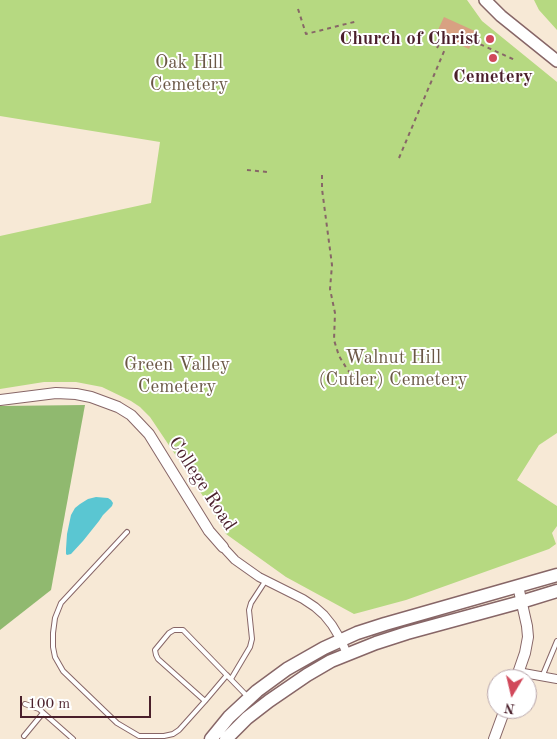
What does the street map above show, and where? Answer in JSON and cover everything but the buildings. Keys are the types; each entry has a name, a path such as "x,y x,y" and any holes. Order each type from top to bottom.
{"main road":[{"path":"485,0 557,62"},
{"path":"211,739 229,717 249,698 286,669 341,640 385,624 557,575"},
{"path":"226,739 247,718 269,701 331,661 407,633 557,591"}],"street":[{"name":"College Road","path":"0,400 56,394 76,394 91,397 118,407 131,416 149,434 209,531 223,547 235,560 252,572 304,599 315,607 324,615 341,640 347,654"},
{"path":"518,586 528,637 519,669"},
{"path":"537,677 557,679"},
{"path":"494,739 501,719"}],"lane":[{"path":"127,532 61,604 53,633 53,647 54,657 63,671 117,723 139,736 164,736 179,730 227,676"},
{"path":"231,680 250,647 252,639 249,610 251,603 266,580"},
{"path":"205,701 158,659 156,655 156,650 169,633 174,630 183,630 249,698"},
{"path":"542,677 557,641"},
{"path":"25,704 39,709 73,739"},
{"path":"24,736 43,713"}],"path":[{"path":"298,10 306,34 358,21"},
{"path":"437,48 443,37"},
{"path":"473,41 515,60"},
{"path":"399,158 446,49"},
{"path":"247,170 268,172"},
{"path":"322,175 322,189 332,265 330,289 336,313 334,340 339,356 356,380"}],"green space":[{"name":"Walnut Hill (Cutler) Cemetery","path":"0,0 467,0 482,21 557,82 557,433 539,445 517,480 557,506 557,526 552,533 556,544 549,549 406,600 354,614 286,577 226,534 211,508 150,417 131,401 102,387 76,382 44,382 0,389 0,236 151,203 160,142 0,116"},
{"path":"534,0 557,0 557,30 539,10"},
{"path":"85,405 51,590 0,630 0,406"}],"water":[{"path":"96,497 108,498 113,503 112,506 83,541 71,554 67,555 67,534 71,515 80,504"}],"place":[{"name":"Church of Christ","path":"490,39"},
{"name":"Cemetery","path":"493,58"}],"park label":[{"name":"Oak Hill Cemetery","path":"189,74"},
{"name":"Green Valley Cemetery","path":"177,376"}]}
